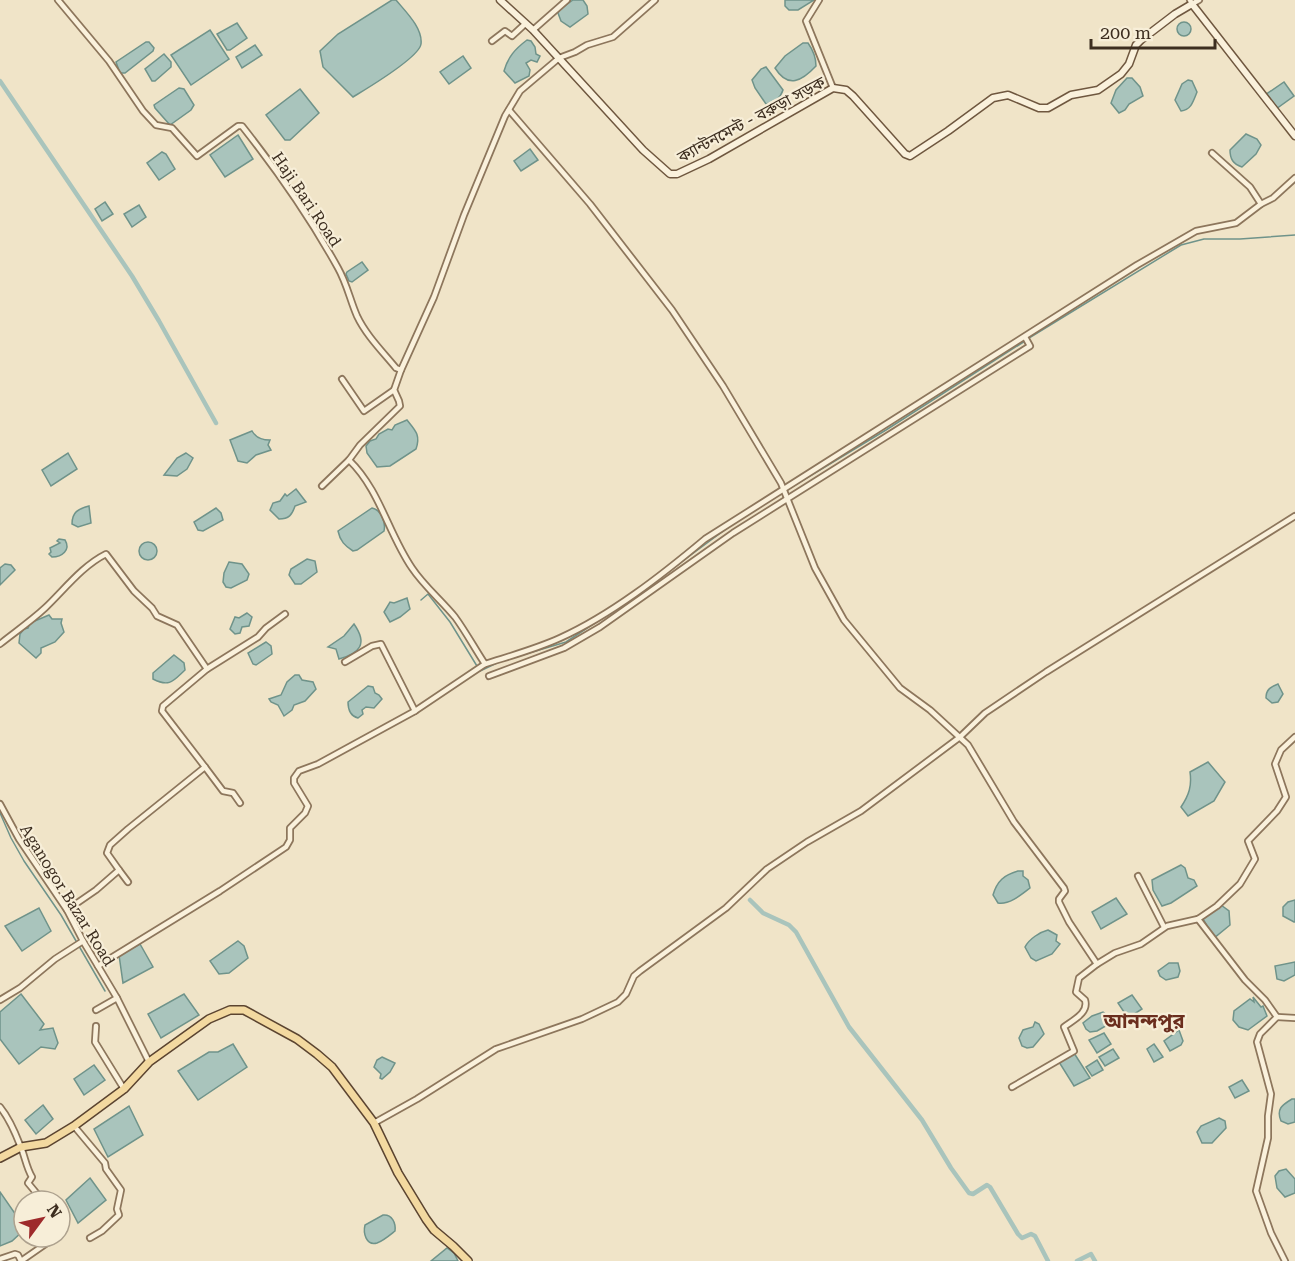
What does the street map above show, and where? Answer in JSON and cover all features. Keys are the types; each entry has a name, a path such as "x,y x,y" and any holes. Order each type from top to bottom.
{"main road":[{"name":"ক্যান্টনমেন্ট - বরুড়া সড়ক","path":"500,0 533,30 643,150 670,174 677,174 709,159 833,88 846,90 854,96 905,154 910,156 993,98 1008,95 1039,108 1048,108 1071,95 1098,90 1121,74 1129,64 1136,45 1141,40 1191,2"},
{"path":"1191,2 1295,136"},
{"path":"0,1158 21,1147 46,1143 74,1126 124,1089 148,1062 209,1019 230,1010 243,1010 297,1039 318,1054 339,1076 374,1123 398,1173 426,1219 434,1230 468,1261"}],"street":[{"name":"Haji Bari Road","path":"58,0 109,61 143,111 156,125 172,128 197,156 238,126 242,126 298,205 338,268 351,294 357,316 370,336 396,368 401,370"},
{"path":"533,30 567,0"},
{"path":"342,379 364,411 394,390 434,297 464,215 509,110 520,92 559,58 587,45 613,37 655,0"},
{"path":"819,0 806,21 833,88"},
{"path":"1191,2 1199,0"},
{"path":"492,41 505,31 512,36 525,24"},
{"path":"509,110 590,204 672,310 723,386 785,493 815,568 844,620 900,687 969,745 1014,822 1065,888 1059,902 1096,964"},
{"path":"1212,153 1250,187 1261,204"},
{"path":"98,966 286,847 290,840 291,828 305,813 308,806 294,783 294,777 299,771 318,764 415,711 484,665 558,639 603,614 662,574 705,539 954,395 1027,340 1137,265 1196,231 1236,223 1273,198 1295,178"},
{"path":"489,676 564,648 600,627 785,493 875,433 1027,340"},
{"path":"322,486 400,406 394,390"},
{"path":"349,460 373,489 384,509 397,544 413,569 462,626 484,665"},
{"path":"374,1123 496,1049 564,1026 618,1002 626,994 634,976 640,970 726,908 767,869 807,842 861,811 960,736 985,713 1046,672 1295,516"},
{"path":"0,644 44,609 51,599 86,568 106,554 134,591 157,616 177,625 207,669"},
{"path":"240,803 233,793 223,791 162,709 170,699 207,669 258,637 285,614"},
{"path":"345,662 372,646 381,644 415,711"},
{"path":"1012,1087 1074,1051 1064,1027 1081,1015 1086,1008 1085,1000 1076,992 1078,981 1096,964 1115,953 1141,944 1170,924 1198,919 1217,906 1240,884 1255,859 1248,841 1278,811 1286,797 1275,764 1281,750 1295,736"},
{"path":"128,882 107,853 110,845 142,816 205,767"},
{"name":"Aganogor Bazar Road","path":"0,804 19,839 67,910 80,943 98,966 117,998 148,1062"},
{"path":"67,910 96,890 119,870"},
{"path":"1138,876 1164,927"},
{"path":"1198,919 1277,1017"},
{"path":"0,1000 20,988 55,959 80,943"},
{"path":"96,1010 117,998"},
{"path":"1285,1261 1271,1233 1256,1191 1268,1138 1271,1094 1257,1041 1260,1034 1277,1017 1295,1018"},
{"path":"96,1026 95,1042 124,1089"},
{"path":"0,1107 7,1116 21,1147 27,1170 32,1177 28,1183 33,1189"},
{"path":"74,1126 105,1163 121,1190 117,1209 119,1215 102,1231 90,1238"},
{"path":"0,1259 15,1254 21,1261 38,1249"}],"water":[{"path":"392,0 396,0 413,20 421,38 421,44 418,50 402,65 353,97 323,67 320,51 338,34"},
{"path":"573,0 583,0 588,14 570,27 561,21 558,13"},
{"path":"785,0 814,0 798,10 789,10 785,6"},
{"path":"1184,22 1189,24 1191,29 1189,34 1184,36 1179,34 1177,29 1179,24"},
{"path":"237,23 247,38 227,50 217,34"},
{"path":"210,30 229,59 191,85 171,55"},
{"path":"527,40 531,41 536,54 540,56 537,62 531,60 526,63 530,70 529,76 515,83 504,71 512,54"},
{"path":"146,42 154,48 153,51 125,73 120,73 116,62"},
{"path":"803,43 808,43 811,48 816,66 800,79 790,81 785,79 775,68 785,56"},
{"path":"255,45 262,55 242,68 236,57"},
{"path":"164,54 171,62 171,67 152,81 145,69"},
{"path":"463,56 471,68 449,84 440,72"},
{"path":"766,67 783,90 777,100 766,104 752,80 761,69"},
{"path":"1127,78 1132,78 1140,87 1143,96 1119,113 1111,103 1116,90"},
{"path":"1188,80 1192,81 1197,92 1189,107 1181,111 1175,100 1182,84"},
{"path":"1284,82 1294,96 1276,109 1265,95"},
{"path":"179,88 184,89 194,105 191,110 170,125 154,105"},
{"path":"300,89 319,113 290,140 285,140 266,115"},
{"path":"1246,134 1257,139 1261,145 1256,154 1242,167 1233,161 1230,150"},
{"path":"238,135 253,159 225,177 210,155"},
{"path":"530,149 538,160 521,171 514,161"},
{"path":"162,152 166,154 175,169 159,180 147,163"},
{"path":"105,202 113,214 102,221 95,209"},
{"path":"139,205 146,217 132,227 124,214"},
{"path":"362,262 368,270 352,282 349,281 347,272"},
{"path":"407,420 417,436 416,449 390,466 377,467 367,453 366,446 379,434 388,429 392,430 395,425"},
{"path":"252,431 264,440 270,440 268,445 271,450 256,455 247,463 238,461 230,440"},
{"path":"68,453 77,469 51,486 42,470"},
{"path":"186,453 193,458 187,469 177,476 164,475 177,458"},
{"path":"296,489 306,502 295,506 288,517 279,519 270,510 273,503 280,501 285,494 287,496"},
{"path":"89,506 91,523 78,527 72,524 76,512"},
{"path":"216,508 223,520 203,531 198,530 194,522"},
{"path":"372,508 382,517 384,531 353,551 343,543 338,531"},
{"path":"65,540 66,550 52,557 49,554 50,548 60,543 57,541"},
{"path":"148,542 154,545 157,551 154,557 148,560 142,557 139,551 142,545"},
{"path":"307,559 315,561 317,572 301,584 295,584 289,575 291,569"},
{"path":"229,562 242,564 249,574 247,580 231,588 226,587 223,582"},
{"path":"5,564 11,565 15,570 0,585 0,568"},
{"path":"407,598 410,609 390,622 384,612 390,602 394,603"},
{"path":"247,613 252,617 249,626 242,627 240,633 235,634 230,629 235,617 239,618"},
{"path":"49,615 52,619 62,619 64,632 55,642 41,648 41,653 36,658 19,643 20,634 28,628 30,623"},
{"path":"354,624 361,637 360,647 352,654 339,659 336,649 328,647 344,636"},
{"path":"266,642 271,646 272,654 256,665 253,664 248,653"},
{"path":"174,655 184,663 185,670 175,680 168,683 153,679 153,673"},
{"path":"295,675 299,675 302,680 313,682 316,689 305,701 294,705 292,710 284,716 278,705 269,699 281,695 287,682"},
{"path":"1278,684 1283,694 1278,702 1272,703 1266,698 1267,693"},
{"path":"368,686 373,687 375,693 382,699 374,708 366,707 362,710 363,714 358,718 355,717 348,708 348,702"},
{"path":"1208,762 1225,782 1214,801 1188,816 1181,807 1189,790 1190,772"},
{"path":"1181,865 1185,868 1188,878 1194,880 1197,886 1171,903 1162,906 1153,890 1152,880"},
{"path":"1023,871 1023,876 1028,880 1030,888 1011,901 998,903 993,895 999,882 1009,874"},
{"path":"1116,898 1127,914 1101,929 1092,912"},
{"path":"1295,900 1294,922 1283,916 1283,907"},
{"path":"1221,905 1229,911 1230,925 1214,938 1203,919"},
{"path":"39,908 51,931 22,951 5,926"},
{"path":"1048,930 1057,935 1056,941 1060,944 1052,954 1036,961 1031,958 1025,947 1035,936"},
{"path":"238,941 244,946 248,958 229,973 219,974 210,961"},
{"path":"140,944 153,967 123,983 119,955"},
{"path":"1295,962 1295,975 1284,981 1277,979 1275,966"},
{"path":"1169,963 1178,963 1180,971 1178,977 1166,980 1160,976 1158,971"},
{"path":"21,994 44,1024 40,1030 53,1028 58,1043 55,1049 41,1047 19,1064 0,1039 0,1012"},
{"path":"184,994 199,1015 161,1038 148,1014"},
{"path":"1132,995 1142,1009 1128,1018 1118,1003"},
{"path":"1253,997 1261,1007 1263,1006 1267,1016 1248,1030 1239,1027 1233,1020 1234,1011 1250,999 1254,1002"},
{"path":"1103,1012 1108,1016 1109,1024 1097,1031 1090,1032 1086,1029 1083,1023"},
{"path":"1035,1022 1039,1024 1044,1034 1033,1047 1022,1046 1019,1038 1023,1030 1033,1027"},
{"path":"1179,1030 1183,1041 1181,1045 1170,1051 1164,1041"},
{"path":"1104,1033 1111,1044 1097,1053 1089,1040"},
{"path":"233,1044 247,1067 198,1100 178,1071 209,1052 218,1052"},
{"path":"1154,1044 1163,1057 1154,1062 1147,1049"},
{"path":"1113,1049 1119,1058 1105,1066 1099,1057"},
{"path":"1074,1053 1090,1078 1074,1086 1059,1062"},
{"path":"382,1057 395,1063 382,1079 381,1074 374,1067 377,1060"},
{"path":"1097,1060 1103,1070 1092,1076 1086,1067"},
{"path":"94,1065 105,1080 84,1095 74,1079"},
{"path":"1242,1080 1249,1091 1235,1098 1229,1087"},
{"path":"1295,1099 1295,1122 1288,1124 1281,1121 1280,1110"},
{"path":"43,1105 53,1119 36,1134 25,1120"},
{"path":"129,1106 143,1135 108,1157 94,1129"},
{"path":"1219,1118 1225,1121 1226,1128 1212,1143 1202,1143 1197,1132 1201,1126"},
{"path":"1286,1169 1295,1179 1295,1193 1285,1197 1277,1188 1275,1176 1279,1171"},
{"path":"90,1178 106,1200 78,1223 72,1212 72,1194"},
{"path":"0,1192 12,1209 12,1241 0,1246"},
{"path":"383,1215 393,1220 395,1231 379,1242 370,1243 364,1232 365,1225"},
{"path":"447,1248 454,1253 458,1261 431,1261"}],"waterway":[{"path":"0,81 132,276 216,423"},
{"path":"1029,338 1181,245 1204,239 1295,235"},
{"path":"785,491 886,430 1025,341"},
{"path":"657,580 730,526"},
{"path":"421,600 428,594 450,622 480,671 499,662 566,642 631,599"},
{"path":"0,813 24,861 61,915 105,991"},
{"path":"750,900 763,913 789,925 796,932 849,1027 922,1120 969,1193 973,1194 987,1185 990,1187 1018,1234 1022,1238 1031,1234 1035,1236 1048,1261"},
{"path":"1077,1261 1091,1254 1095,1261"}],"district":[{"name":"আনন্দপুর","path":"1144,1021"}]}
